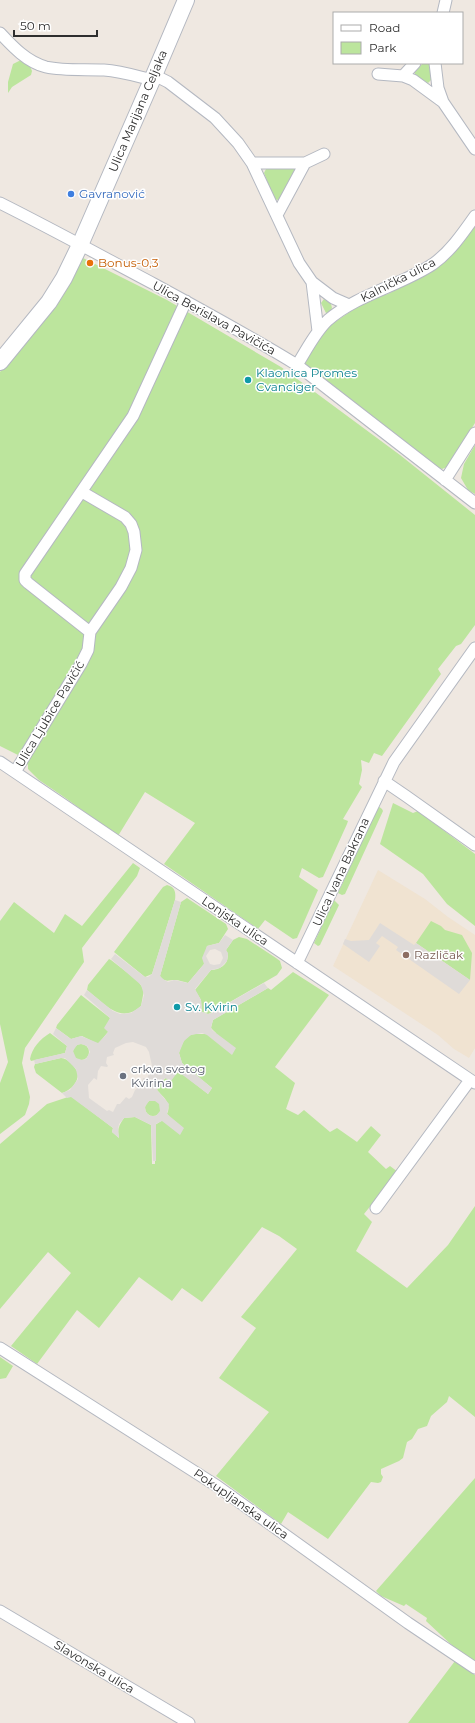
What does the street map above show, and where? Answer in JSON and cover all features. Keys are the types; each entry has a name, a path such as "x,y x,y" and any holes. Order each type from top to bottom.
{"main road":[{"name":"Ulica Marijana Celjaka","path":"0,362 49,302 64,278 80,245 186,0"}],"street":[{"path":"442,12 446,0"},
{"path":"0,33 16,50 32,61 46,67 106,70 153,77 168,82 215,118 238,143 252,163 299,263 312,282 318,331"},
{"path":"403,76 414,64"},
{"path":"435,64 438,88 443,102 475,149"},
{"path":"378,74 403,76 413,80 443,102"},
{"path":"252,163 305,163 324,154"},
{"path":"277,215 305,163"},
{"name":"Ulica Berislava Pavičića","path":"0,203 238,329 297,365 475,503"},
{"name":"Kalnička ulica","path":"297,365 318,331 328,320 349,305 434,264 449,250 475,216"},
{"name":"Kalnička ulica","path":"312,282 333,298 349,305"},
{"path":"90,632 28,583 24,577 26,570 82,492 133,416 186,301"},
{"path":"445,480 475,433"},
{"name":"Ulica Ljubice Pavičić","path":"15,772 86,656 90,632 108,609 126,580 134,559 136,540 131,524 125,518 82,492"},
{"name":"Ulica Ivana Bakrana","path":"297,963 394,762 475,648"},
{"name":"Lonjska ulica","path":"0,762 473,1082 376,1208"},
{"path":"384,781 475,845"},
{"name":"Pokupljanska ulica","path":"0,1348 217,1486 408,1623 475,1668"},
{"name":"Slavonska ulica","path":"0,1610 189,1723"}],"shaded area":[{"name":"Različak","path":"378,870 425,899 475,935 475,1048 469,1058 454,1049 438,1035 333,966"},
{"path":"175,900 181,902 160,976 163,979 168,982 174,980 188,983 204,964 202,958 207,946 219,943 225,935 233,940 226,950 228,953 227,961 220,968 211,970 195,989 201,1000 202,1012 208,1014 211,1013 264,983 268,988 213,1020 211,1027 212,1030 236,1048 232,1055 207,1035 202,1033 191,1035 184,1041 179,1053 182,1063 212,1088 208,1094 180,1073 177,1073 171,1081 165,1078 159,1085 157,1090 169,1104 167,1114 184,1128 180,1135 162,1121 156,1124 156,1161 153,1161 151,1125 135,1117 124,1118 119,1124 119,1138 112,1132 113,1128 71,1097 67,1098 62,1093 70,1090 78,1079 76,1069 65,1058 35,1064 34,1060 65,1053 67,1046 53,1034 56,1028 71,1039 81,1036 98,1043 105,1036 108,1032 104,1028 110,1018 84,995 87,990 113,1011 120,1014 131,1013 141,1006 144,995 141,985 111,959 115,954 145,977 152,974","holes":["215,949 221,952 223,958 220,964 210,964 206,956 210,950","133,1042 146,1047 149,1052 152,1066 147,1079 143,1078 141,1085 135,1090 132,1097 129,1099 126,1097 120,1104 117,1104 113,1112 109,1110 107,1111 89,1098 88,1085 94,1078 97,1080 98,1071 101,1066 108,1066 106,1063 107,1057 114,1055 113,1053 115,1048 126,1043","81,1044 87,1046 90,1052 86,1059 82,1060 76,1058 73,1051 77,1045","149,1101 155,1101 159,1104 160,1111 156,1116 150,1116 146,1112 145,1107"]},
{"path":"380,923 414,945 416,943 470,980 459,994 396,950 398,947 382,936 376,943 380,946 369,962 343,944 345,939 351,941 369,940"}],"green space":[{"path":"21,60 29,64 32,71 31,75 12,87 8,93 8,82 13,64"},
{"path":"422,64 429,64 431,80 428,83 415,75 415,72"},
{"path":"266,169 295,169 280,199 277,200 274,198 264,173"},
{"path":"475,224 475,423 447,467 442,469 433,465 305,367 305,363 318,337 332,324 369,299 388,294 426,274 463,243"},
{"path":"83,258 167,300 281,367 400,455 475,515 475,625 461,644 456,646 438,669 441,674 382,756 374,753 369,763 361,760 362,770 359,784 362,787 343,819 348,821 347,824 323,877 319,878 302,868 299,877 318,890 297,938 293,939 265,920 258,929 164,864 195,823 145,792 118,836 39,780 28,769 28,765 18,755 0,746 0,372 67,285"},
{"path":"324,299 331,304 332,308 330,312 326,313 321,303"},
{"path":"475,445 475,494 468,490 461,478 464,464"},
{"path":"393,803 413,813 418,811 475,854 475,926 447,904 423,874 380,844"},
{"path":"378,806 383,811 345,894 342,895 338,893"},
{"path":"133,863 140,868 137,876 82,948 84,962 25,1048 22,1063 30,1097 29,1104 25,1115 0,1134 0,1083 8,1062 0,1024 0,921 14,902 54,933 65,914 82,926"},
{"path":"167,885 172,887 174,890 175,900 152,974 145,977 114,952 163,887"},
{"path":"187,898 226,924 228,929 219,943 207,946 204,964 188,983 177,980 167,981 160,976 181,902"},
{"path":"334,900 339,905 320,945 318,946 314,943"},
{"path":"431,921 441,926 445,930 462,935 472,953 470,980 416,943"},
{"path":"239,937 247,939 276,958 280,961 282,968 277,975 211,1013 208,1014 202,1012 201,1000 195,990 211,970 222,967 225,964 228,958 226,950 233,940"},
{"path":"109,959 138,981 144,990 141,1006 133,1011 119,1013 112,1010 87,990 88,985"},
{"path":"293,972 329,995 275,1067 295,1083 286,1109 298,1115 304,1110 330,1132 337,1128 357,1142 371,1126 381,1135 368,1152 386,1169 390,1166 398,1172 364,1214 372,1222 356,1251 407,1288 448,1245 475,1206 475,1417 449,1396 447,1402 431,1416 427,1426 418,1429 412,1439 407,1442 403,1458 381,1469 381,1474 383,1477 381,1482 371,1482 328,1539 288,1512 281,1524 216,1476 269,1412 219,1378 256,1328 241,1317 297,1249 279,1236 262,1227 202,1302 182,1288 172,1301 139,1277 99,1328 77,1310 37,1364 11,1346 71,1273 48,1252 0,1309 0,1144 47,1104 71,1096 113,1128 112,1132 119,1138 119,1127 124,1118 135,1117 151,1125 152,1164 155,1164 155,1125 169,1116 167,1114 169,1107 168,1104 165,1098 157,1090 163,1080 172,1074 180,1072 208,1094 212,1088 182,1063 179,1053 185,1039 193,1034 216,1033 211,1028 213,1020 268,988 271,990"},
{"path":"81,995 110,1018 108,1032 98,1044 82,1036 71,1039 56,1028"},
{"path":"50,1033 67,1046 65,1053 31,1061 31,1055 35,1048 43,1038"},
{"path":"81,1044 87,1046 89,1052 87,1058 81,1060 75,1058 73,1052 75,1046"},
{"path":"61,1058 69,1061 78,1073 77,1080 73,1086 62,1093 36,1073 34,1067 35,1064"},
{"path":"153,1100 160,1105 161,1108 156,1115 153,1116 146,1111 145,1108 150,1101"},
{"path":"0,1357 13,1366 6,1378 0,1379"},
{"path":"475,1478 475,1661 456,1649 426,1621 427,1618 406,1604 404,1606 381,1596 376,1591"},
{"path":"455,1661 475,1675 475,1723 408,1723"}],"place":[{"name":"Gavranović","path":"71,194"},
{"name":"Bonus-0,3","path":"90,263"},
{"name":"Klaonica Promes Cvanciger","path":"248,380"},
{"name":"Različak","path":"406,955"},
{"name":"Sv. Kvirin","path":"177,1007"},
{"name":"crkva svetog Kvirina","path":"123,1076"}]}
